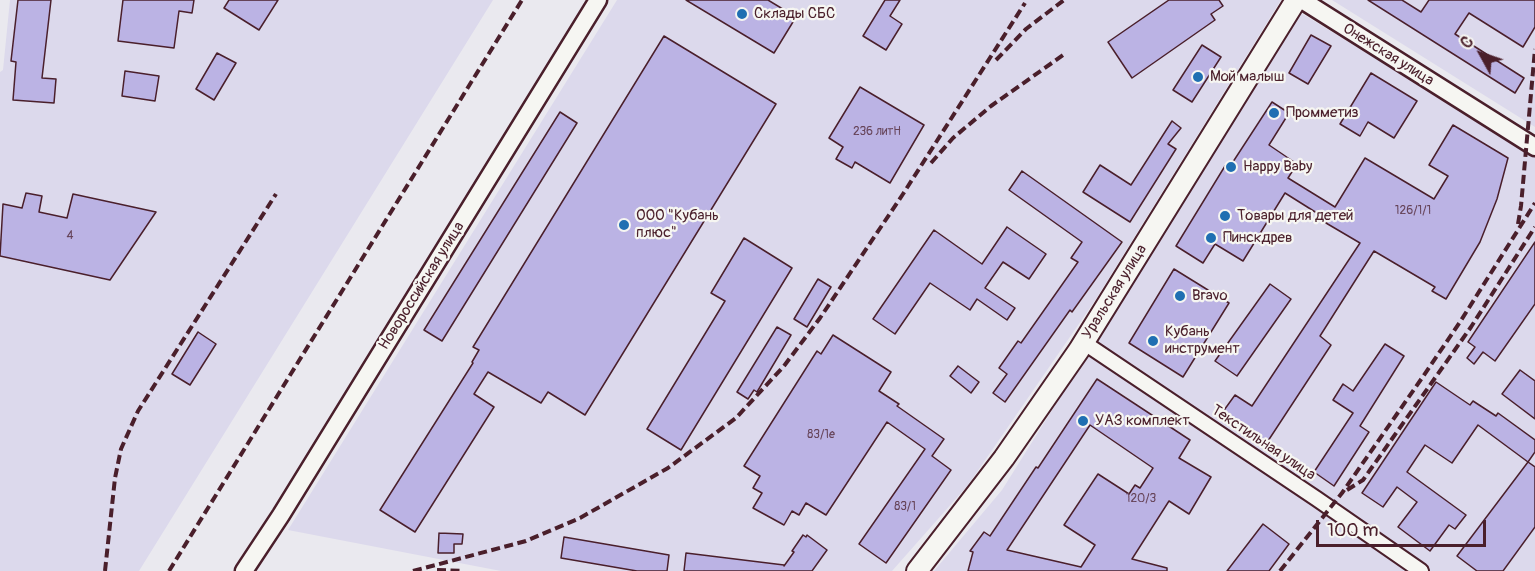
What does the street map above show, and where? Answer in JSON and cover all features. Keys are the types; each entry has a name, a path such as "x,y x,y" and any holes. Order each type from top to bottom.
{"main road":[{"name":"Уральская улица","path":"923,567 1006,460 1085,343 1299,0"}],"street":[{"name":"Новороссийская улица","path":"244,571 281,515 598,0"},
{"name":"Онежская улица","path":"1299,0 1535,147"},
{"name":"Текстильная улица","path":"1085,343 1421,571"}],"shaded area":[{"path":"10,0 493,0 139,571 0,571 0,72 3,70"},
{"path":"617,0 1281,0 1096,299 968,485 892,571 501,571 288,530"},
{"path":"1332,0 1535,0 1535,127"},
{"path":"1301,13 1535,156 1535,571 934,571 1002,490"}],"building":[{"path":"18,0 51,0 42,78 56,79 54,103 13,100 16,62 11,61"},
{"path":"123,0 194,0 192,13 179,11 174,48 118,41"},
{"path":"229,0 278,0 259,30 224,8"},
{"path":"686,0 768,0 796,17 774,53"},
{"path":"885,0 900,0 890,16 902,24 886,50 863,36"},
{"path":"1169,0 1219,0 1223,6 1211,14 1215,20 1132,78 1108,42"},
{"path":"1368,0 1402,0 1421,12 1429,0 1535,0 1535,27 1523,47 1469,13 1455,34 1524,78 1515,93"},
{"path":"1311,35 1331,46 1308,84 1289,73"},
{"name":"ООО \"Кубань плюс\"","path":"664,36 776,104 585,415 548,392 541,403 488,372 474,394 494,407 415,532 380,510 473,363 479,350 473,347"},
{"path":"1202,45 1221,57 1192,102 1173,90"},
{"path":"217,53 236,63 214,100 196,89"},
{"path":"125,71 159,76 155,101 122,96"},
{"path":"1371,73 1417,101 1394,138 1368,122 1360,136 1340,124"},
{"path":"860,87 924,125 890,183 855,162 852,168 836,159 843,147 829,138"},
{"path":"1272,102 1289,113 1269,145 1297,164 1288,178 1335,207 1365,158 1434,199 1448,176 1429,165 1453,125 1508,158 1497,199 1480,242 1446,299 1432,291 1435,287 1374,251 1320,336 1331,345 1266,444 1222,413 1235,395 1252,406 1360,243 1326,223 1328,220 1285,193 1243,261 1215,244 1203,263 1176,246 1225,166 1229,168"},
{"path":"560,112 577,123 442,341 424,330"},
{"path":"1172,121 1181,128 1168,144 1176,149 1130,222 1083,192 1100,165 1131,185"},
{"path":"1022,171 1122,242 1072,312 1070,310 1005,402 993,393 1007,374 999,368 1018,341 1021,343 1078,262 1071,258 1082,242 1009,190"},
{"path":"26,193 42,196 39,212 67,218 73,194 156,212 110,280 0,256 3,204 22,208"},
{"path":"1007,227 1046,254 1029,279 1003,262 985,288 1015,308 1007,320 977,299 970,310 930,283 895,334 873,319 934,230 982,264"},
{"path":"744,238 792,268 681,450 647,429 725,301 711,293"},
{"path":"1535,242 1535,304 1495,361 1483,352 1474,364 1467,358 1475,347 1468,342"},
{"path":"1174,269 1229,303 1183,377 1129,343"},
{"path":"818,279 831,287 807,327 794,319"},
{"path":"1270,284 1291,299 1237,376 1215,361"},
{"path":"777,327 791,335 757,392 754,390 748,399 737,392"},
{"path":"198,332 216,344 190,385 172,374"},
{"path":"833,335 891,372 879,391 944,439 932,456 951,470 886,563 859,544 925,449 887,422 826,515 806,503 799,515 792,511 784,525 753,508 762,493 753,488 760,476 744,466 817,351 821,354"},
{"path":"1385,344 1404,356 1360,426 1369,432 1334,486 1314,472 1353,413 1333,400 1343,384 1353,391"},
{"path":"958,366 979,382 971,393 950,376"},
{"path":"1520,370 1535,381 1535,419 1502,394"},
{"path":"1097,379 1190,440 1179,458 1211,477 1189,514 1169,501 1132,559 1167,568 1167,571 968,571 973,552 970,551 984,532 990,536 1036,467 1038,468","holes":["1090,425 1153,468 1140,488 1135,485 1129,494 1098,474 1064,525 1095,545 1081,567 1007,550"]},
{"path":"1436,382 1470,405 1473,401 1496,416 1498,413 1535,440 1535,452 1528,462 1478,425 1452,463 1425,445 1407,472 1466,515 1455,529 1449,525 1430,551 1398,527 1417,502 1397,487 1383,507 1362,493"},
{"path":"1528,462 1535,467 1535,527 1503,571 1477,571 1457,556"},
{"path":"1263,524 1289,544 1269,571 1227,571"},
{"path":"439,533 463,534 462,544 454,544 454,553 438,553"},
{"path":"803,535 806,537 807,535 827,550 812,571 684,571 686,553 784,566"},
{"path":"564,537 669,555 667,571 637,571 561,558"}],"railway":[{"path":"169,571 522,0"},
{"path":"996,60 1026,29 1064,0"},
{"path":"413,571 526,541 580,518 668,468 736,418 784,366 820,318 903,194 1025,3"},
{"path":"1518,224 1535,49"},
{"path":"931,163 953,138 991,106 1066,53"},
{"path":"105,571 115,478 121,449 138,411 276,194"},
{"path":"1280,571 1342,493 1422,378 1535,203"},
{"path":"1347,490 1363,480 1471,327 1535,227"},
{"path":"437,570 463,571"}],"place":[{"name":"Склады СБС","path":"742,14"},
{"name":"Мой малыш","path":"1198,77"},
{"name":"Промметиз","path":"1274,113"},
{"name":"Happy Baby","path":"1231,167"},
{"name":"Товары для детей","path":"1225,216"},
{"name":"ООО \"Кубань плюс\"","path":"624,225"},
{"name":"Пинскдрев","path":"1211,238"},
{"name":"Bravo","path":"1180,296"},
{"name":"Кубань инструмент","path":"1153,341"},
{"name":"УАЗ комплект","path":"1083,421"}]}
